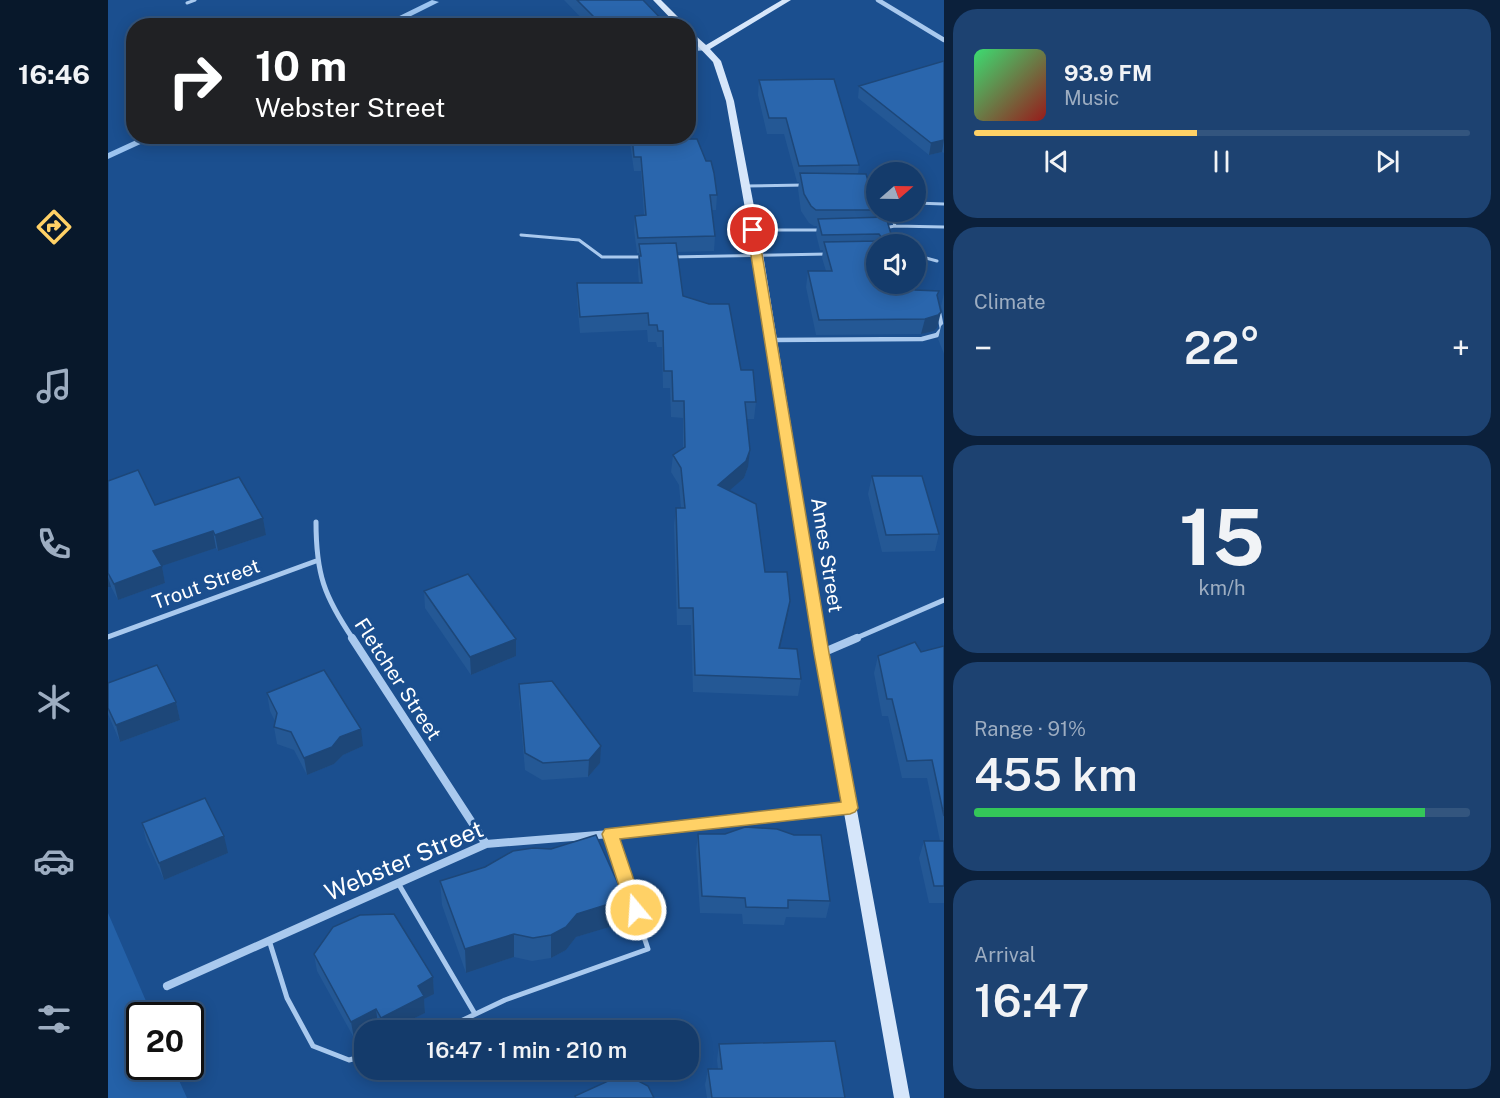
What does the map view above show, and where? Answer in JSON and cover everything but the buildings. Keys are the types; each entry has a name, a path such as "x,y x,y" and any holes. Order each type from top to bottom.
{"street":[{"path":"657,0 675,18"},
{"path":"696,49 707,48 787,0"},
{"path":"878,0 944,40"},
{"name":"Ames Street","path":"696,38 717,61 730,101 758,254 822,653 902,1098"},
{"name":"Fletcher Street","path":"316,522 316,561 321,583 331,606 486,844"},
{"name":"Trout Street","path":"108,637 316,561"},
{"path":"822,653 944,600"},
{"name":"Webster Street","path":"167,986 486,844 610,834 850,808"}],"lane":[{"path":"187,3 195,0"},
{"path":"746,186 812,185"},
{"path":"926,203 944,204"},
{"path":"894,222 895,226"},
{"path":"874,231 895,226 944,227"},
{"path":"753,230 830,230"},
{"path":"521,235 579,240 602,256 650,257"},
{"path":"661,257 829,254"},
{"path":"926,258 937,261"},
{"path":"772,340 922,339 937,335 942,329 938,310"},
{"path":"463,1020 505,1000 648,949 610,834"},
{"path":"398,883 476,1014"},
{"path":"269,940 287,998 313,1046 349,1060 354,1059"}],"shaded area":[{"path":"108,913 146,1002 126,1002 126,1080 179,1080 187,1098 108,1098"}],"waterway":[{"path":"400,18 435,2"},
{"path":"108,156 136,144"}],"route":[{"path":"636,910 610,834 850,808 822,653 753,230"}]}
